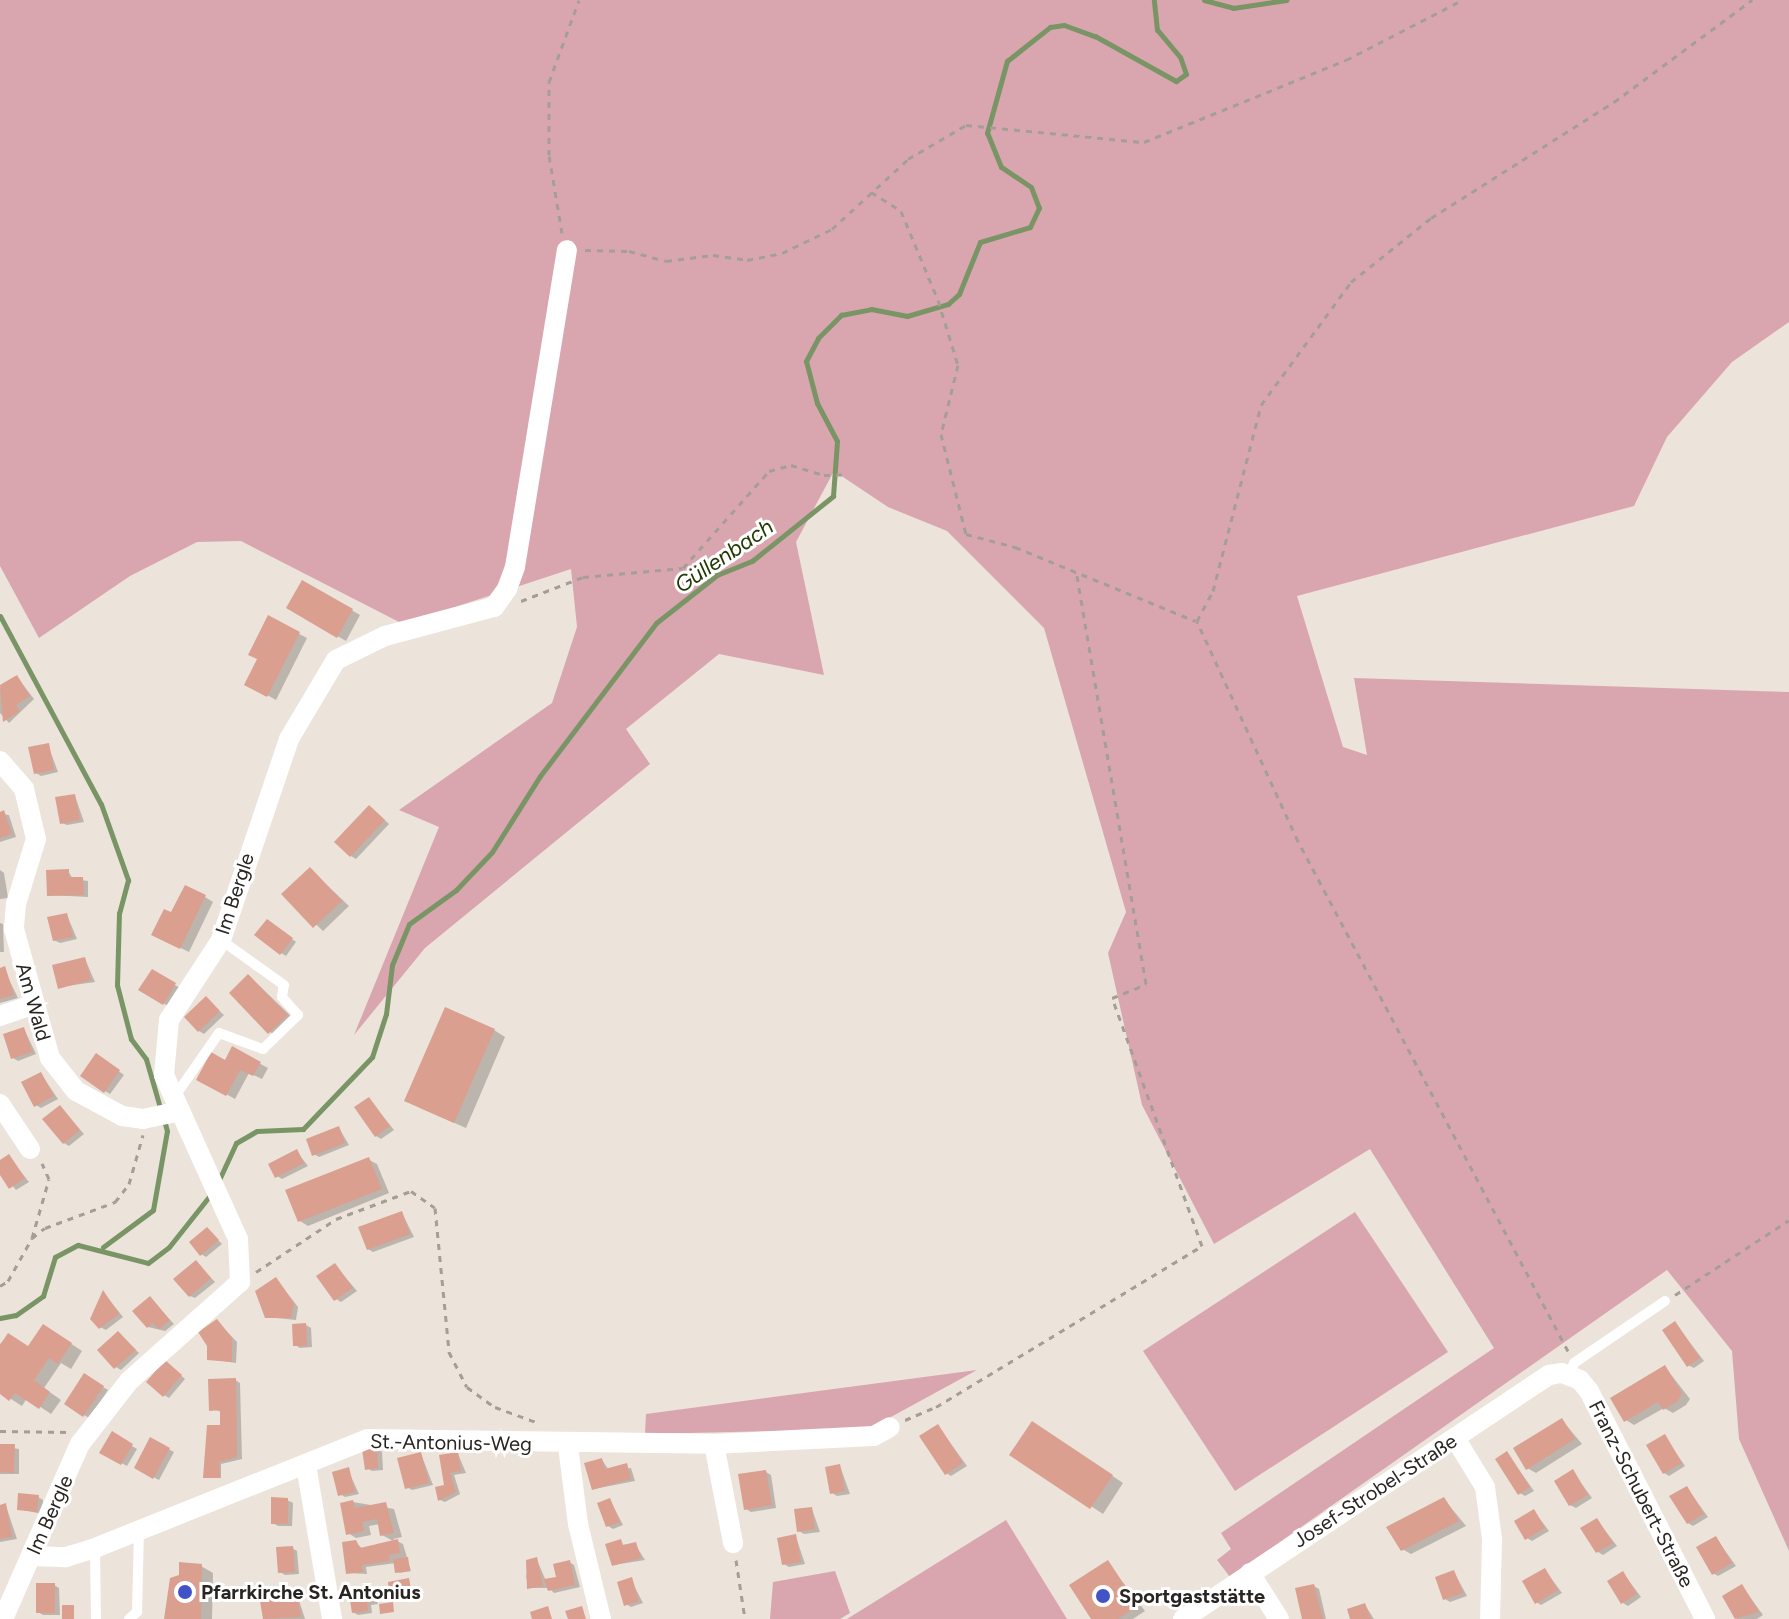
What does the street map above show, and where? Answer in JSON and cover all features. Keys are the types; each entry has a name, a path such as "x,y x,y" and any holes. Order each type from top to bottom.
{"street":[{"path":"494,607 515,567 567,250"},
{"name":"Im Bergle","path":"3,1619 80,1444 94,1432 129,1381 240,1282 238,1239 213,1177 174,1109 164,1075 169,1020 221,940 289,739 336,660 385,636 494,607"},
{"name":"Am Wald","path":"0,761 24,789 36,839 14,915 32,1005 50,1058 69,1085 122,1116 145,1119 174,1109"},
{"path":"0,1016 32,1005"},
{"path":"0,1104 30,1149"},
{"name":"Josef-Strobel-Straße","path":"1183,1619 1549,1375 1572,1369"},
{"name":"Franz-Schubert-Straße","path":"1572,1369 1589,1391 1705,1619"},
{"name":"St.-Antonius-Weg","path":"31,1556 66,1557 95,1548 367,1439 568,1446 714,1444 874,1436 890,1427"},
{"path":"1455,1438 1485,1487 1492,1539 1490,1619"},
{"path":"714,1444 733,1543"},
{"path":"568,1446 578,1524 601,1619"},
{"path":"306,1465 332,1619"},
{"path":"1250,1573 1279,1619"}],"lane":[{"path":"174,1109 219,1033 263,1049 298,1015 282,997 284,985 221,940"},
{"path":"1572,1369 1665,1301"},
{"path":"129,1619 137,1612 139,1529"},
{"path":"95,1548 96,1619"}],"path":[{"path":"579,0 549,82 549,155 567,250 629,251 666,261 713,255 747,260 782,253 832,229 908,159 966,125 1144,142 1346,60 1462,0"},
{"path":"1197,621 1213,591 1261,405 1351,282 1431,218 1614,102 1752,0"},
{"path":"871,192 901,211 938,300 958,365 941,434 966,534 1076,572 1197,621 1298,841 1572,1369"},
{"path":"494,607 541,596 583,577 683,568 715,536 749,489 769,471 791,465 824,475 847,474"},
{"path":"890,1427 936,1407 1202,1246 1112,998 1146,984 1076,572"},
{"path":"32,1238 58,1221 109,1206 123,1193 137,1164 145,1119"},
{"path":"0,1286 32,1238 49,1179 30,1149"},
{"path":"240,1282 336,1219 411,1191 435,1208 449,1352 467,1387 495,1407 544,1425"},
{"path":"1665,1301 1789,1220"},
{"path":"0,1431 94,1432"},
{"path":"733,1543 745,1619"}],"shaded area":[{"path":"0,0 1789,0 1789,322 1732,362 1667,437 1634,506 1297,596 1343,747 1367,755 1354,678 1789,692 1789,1551 1739,1439 1732,1351 1667,1270 1230,1577 1217,1560 1231,1549 1221,1533 1494,1348 1370,1149 1214,1244 1142,1105 1108,953 1126,912 1044,628 947,531 888,507 834,471 796,542 824,675 719,654 626,729 650,764 425,948 354,1035 439,827 399,810 552,703 577,627 571,569 403,624 241,541 197,542 130,576 39,638 0,566"},
{"path":"1355,1212 1448,1352 1235,1491 1143,1351"},
{"path":"977,1370 869,1429 645,1434 646,1414"},
{"path":"1006,1520 1067,1619 847,1619"},
{"path":"835,1571 850,1613 840,1619 770,1619 773,1582"}],"building":[{"path":"302,580 353,609 337,638 286,608"},
{"path":"268,615 300,632 267,697 244,685 257,659 248,655"},
{"path":"17,675 30,696 16,705 20,711 3,722 0,685"},
{"path":"49,743 54,770 34,774 28,747"},
{"path":"75,794 80,820 60,824 55,797"},
{"path":"369,805 385,820 350,857 334,842"},
{"path":"4,810 12,834 0,838 0,812"},
{"path":"310,867 342,901 313,928 281,894"},
{"path":"69,869 69,877 83,877 84,895 47,896 46,870"},
{"path":"185,885 206,895 180,949 151,935 164,909 171,912"},
{"path":"67,913 73,937 53,941 47,917"},
{"path":"267,919 293,938 280,955 254,935"},
{"path":"85,957 91,980 58,989 52,965"},
{"path":"5,966 14,995 0,999 0,968"},
{"path":"152,969 176,983 163,1005 138,990"},
{"path":"248,974 288,1015 268,1034 229,993"},
{"path":"206,996 220,1011 198,1032 184,1017"},
{"path":"445,1007 495,1029 454,1123 404,1101"},
{"path":"24,1027 32,1052 11,1059 3,1034"},
{"path":"232,1046 261,1062 253,1076 240,1070 226,1096 196,1080 211,1052 225,1060"},
{"path":"96,1053 120,1070 104,1093 80,1076"},
{"path":"41,1072 54,1096 34,1107 21,1082"},
{"path":"369,1097 390,1126 375,1137 354,1107"},
{"path":"60,1105 80,1130 63,1144 42,1119"},
{"path":"339,1126 345,1143 312,1156 306,1139"},
{"path":"297,1149 304,1163 275,1178 268,1164"},
{"path":"9,1154 25,1178 9,1189 0,1175 0,1160"},
{"path":"369,1157 382,1189 298,1222 285,1190"},
{"path":"402,1211 410,1234 367,1250 358,1227"},
{"path":"207,1227 219,1240 200,1256 189,1242"},
{"path":"196,1260 211,1278 189,1297 173,1279"},
{"path":"335,1263 353,1288 334,1301 316,1276"},
{"path":"276,1277 294,1303 291,1318 265,1318 255,1291"},
{"path":"103,1290 119,1314 99,1329 90,1319"},
{"path":"150,1296 170,1320 159,1329 153,1323 147,1328 132,1311"},
{"path":"217,1319 232,1338 232,1362 207,1360 207,1346 198,1332"},
{"path":"1675,1321 1700,1358 1687,1367 1662,1330"},
{"path":"306,1323 307,1346 293,1346 292,1324"},
{"path":"43,1324 72,1343 58,1364 49,1358 34,1380 50,1392 39,1409 15,1393 9,1401 0,1394 0,1345 8,1333 28,1346"},
{"path":"118,1331 136,1350 114,1369 97,1350"},
{"path":"165,1360 182,1375 163,1397 146,1382"},
{"path":"1665,1365 1682,1393 1678,1401 1663,1410 1658,1402 1624,1422 1610,1398"},
{"path":"84,1373 104,1386 83,1417 64,1404"},
{"path":"236,1378 237,1457 219,1462 220,1478 203,1478 207,1425 220,1425 220,1410 209,1411 208,1379"},
{"path":"1562,1418 1575,1439 1526,1470 1513,1448"},
{"path":"1032,1421 1113,1475 1090,1509 1009,1455"},
{"path":"938,1424 963,1463 945,1475 919,1436"},
{"path":"112,1431 133,1444 121,1465 99,1453"},
{"path":"1665,1434 1682,1463 1663,1474 1646,1445"},
{"path":"150,1437 170,1448 153,1479 134,1468"},
{"path":"0,1444 15,1444 14,1473 0,1472"},
{"path":"377,1447 378,1468 365,1470 362,1449"},
{"path":"1507,1451 1530,1487 1518,1495 1495,1459"},
{"path":"421,1452 429,1483 405,1489 397,1458"},
{"path":"458,1452 461,1471 450,1473 456,1492 438,1501 435,1487 444,1485 439,1455"},
{"path":"602,1458 605,1469 627,1463 631,1479 592,1490 584,1463"},
{"path":"840,1464 845,1491 830,1494 825,1467"},
{"path":"349,1467 355,1492 338,1496 332,1472"},
{"path":"1573,1469 1588,1495 1569,1506 1554,1481"},
{"path":"766,1470 772,1505 744,1510 738,1474"},
{"path":"1687,1486 1704,1514 1687,1524 1669,1496"},
{"path":"18,1493 39,1495 37,1512 17,1510"},
{"path":"271,1497 288,1498 288,1524 271,1524"},
{"path":"1444,1497 1459,1521 1401,1551 1386,1527"},
{"path":"610,1498 620,1522 606,1527 597,1503"},
{"path":"353,1500 355,1508 386,1502 394,1533 380,1536 377,1519 362,1522 364,1531 346,1535 340,1503"},
{"path":"6,1503 12,1537 0,1539 0,1505"},
{"path":"812,1507 815,1529 797,1532 794,1509"},
{"path":"1534,1509 1545,1528 1525,1540 1514,1521"},
{"path":"1597,1518 1613,1543 1596,1553 1580,1528"},
{"path":"796,1534 801,1562 782,1565 777,1538"},
{"path":"1716,1536 1732,1563 1712,1575 1696,1547"},
{"path":"398,1539 400,1553 389,1555 390,1561 362,1565 363,1572 346,1574 342,1542 356,1540 360,1548"},
{"path":"621,1539 623,1545 636,1542 641,1558 612,1566 605,1544"},
{"path":"293,1546 295,1572 278,1573 276,1547"},
{"path":"408,1557 410,1571 395,1573 393,1559"},
{"path":"537,1557 543,1586 527,1589 526,1560"},
{"path":"570,1560 575,1585 548,1591 544,1579 556,1577 553,1564"},
{"name":"Sportgaststätte","path":"1108,1560 1138,1606 1118,1619 1091,1619 1069,1585"},
{"name":"Pfarrkirche St. Antonius","path":"179,1562 202,1564 201,1619 164,1619 170,1578 179,1575"},
{"path":"1545,1568 1558,1590 1535,1604 1522,1581"},
{"path":"1454,1570 1463,1593 1443,1600 1435,1577"},
{"path":"1623,1571 1637,1594 1621,1604 1607,1581"},
{"path":"632,1577 639,1601 624,1606 617,1582"},
{"path":"409,1578 411,1589 389,1590 388,1582"},
{"path":"36,1583 55,1583 55,1613 36,1613"},
{"path":"1314,1584 1323,1619 1302,1619 1295,1588"},
{"path":"1742,1584 1759,1612 1735,1619 1722,1596"},
{"path":"371,1585 373,1602 367,1603 368,1611 352,1613 348,1588"},
{"path":"296,1589 301,1617 263,1619 259,1595"},
{"path":"393,1602 394,1612 380,1614 379,1604"},
{"path":"1365,1603 1371,1619 1350,1619 1347,1609"},
{"path":"62,1605 74,1605 74,1619 62,1619"},
{"path":"548,1606 552,1619 532,1619 530,1612"},
{"path":"582,1606 586,1619 568,1619 565,1611"}],"waterway":[{"name":"Güllenbach","path":"218,1182 236,1143 257,1131 303,1129 372,1057 386,1014 392,965 409,924 456,890 492,852 540,776 656,623 717,575 752,561 833,496 837,441 817,403 806,361 818,338 841,315 871,309 907,316 948,304 959,294 980,242 1030,227 1039,208 1031,187 1001,167 987,133 1007,61 1050,27 1064,25 1095,36 1176,81 1186,74 1180,57 1157,30 1154,0"},
{"name":"Güllenbach","path":"1204,0 1233,8 1286,0"},
{"path":"0,616 101,804 128,880 119,913 117,985 131,1039 146,1059 161,1111"},
{"path":"103,1247 153,1210 167,1131 164,1120"},
{"name":"Güllenbach","path":"0,1318 16,1315 43,1296 55,1257 78,1245 148,1263 169,1247 211,1194"}],"place":[{"name":"Pfarrkirche St. Antonius","path":"185,1592"},
{"name":"Sportgaststätte","path":"1103,1596"}]}
